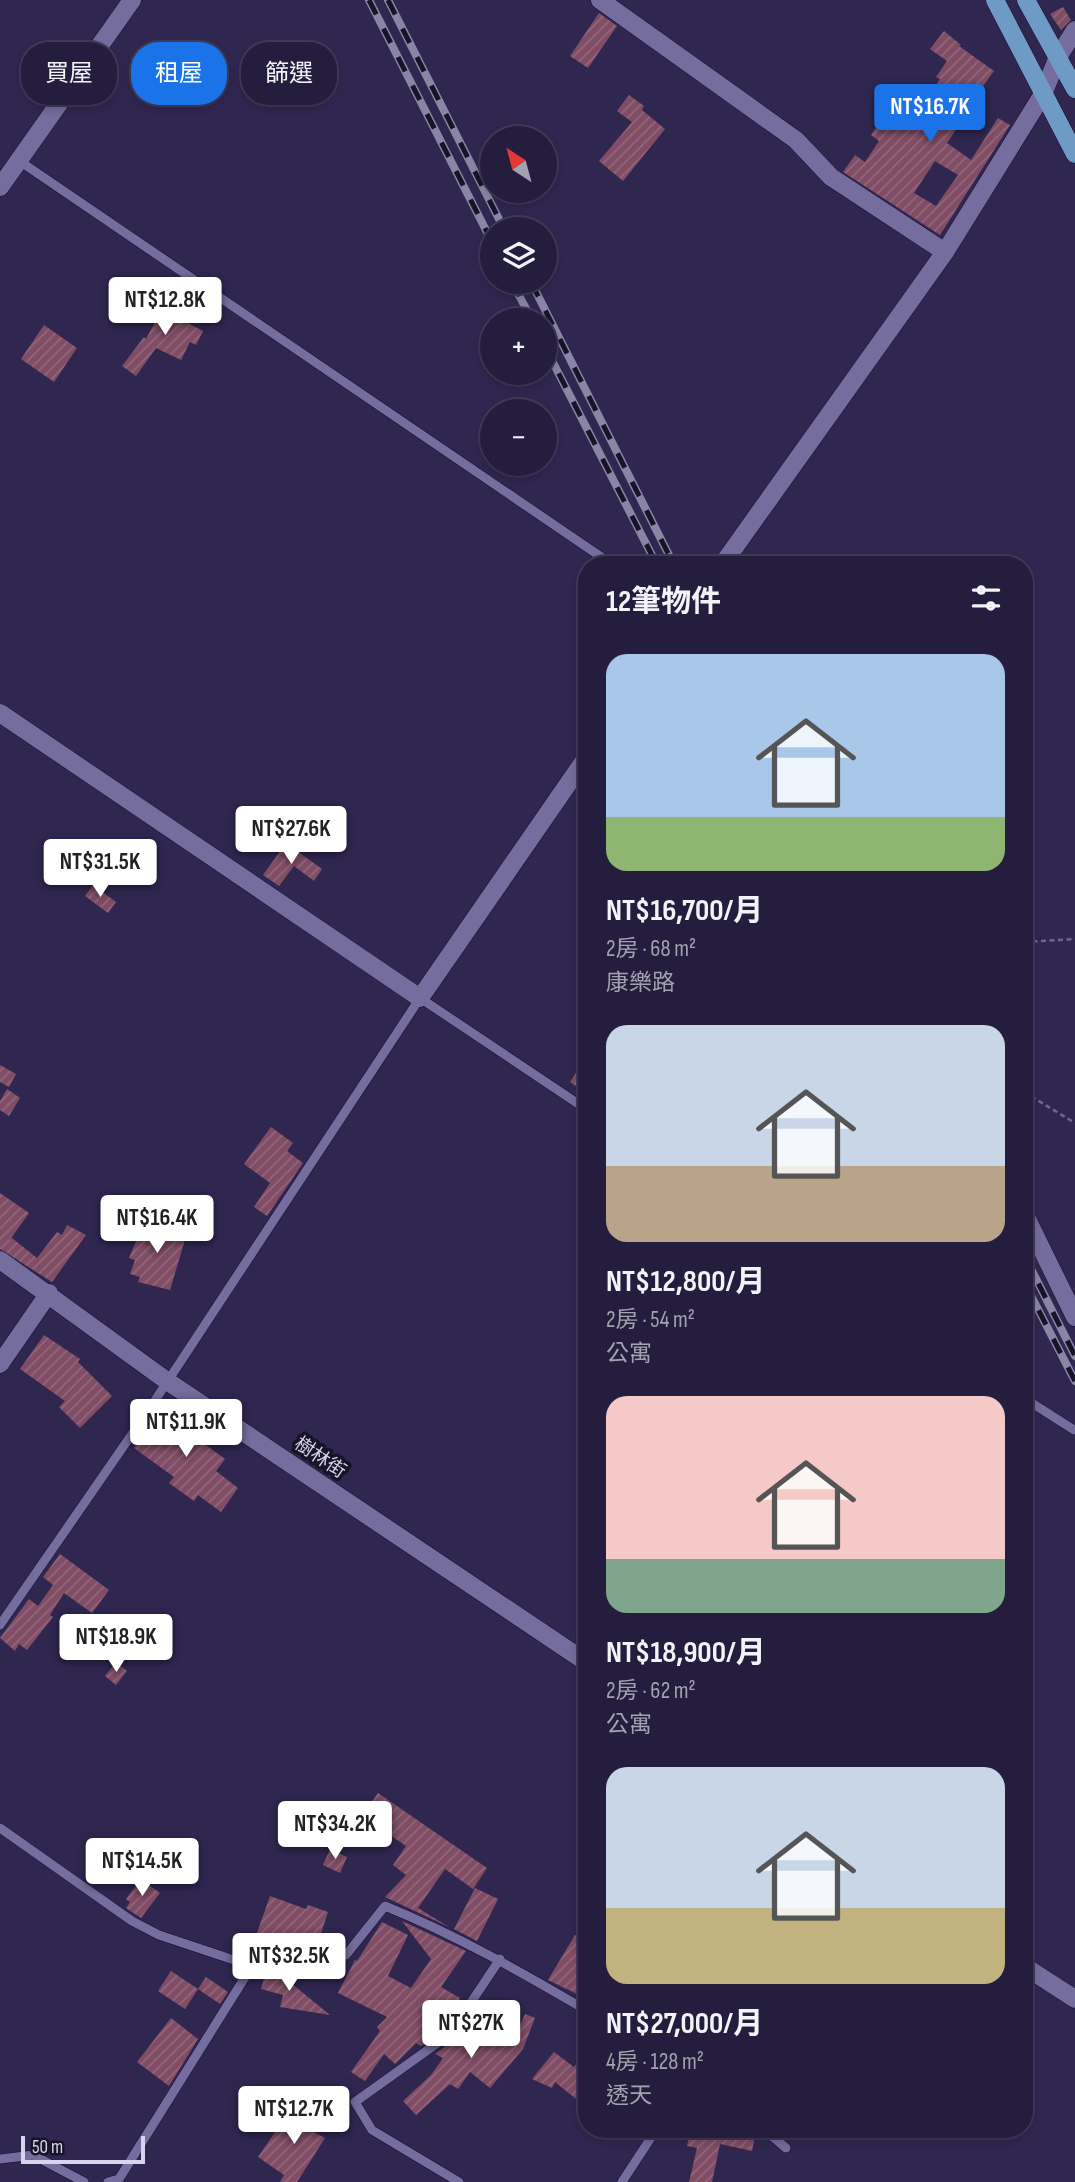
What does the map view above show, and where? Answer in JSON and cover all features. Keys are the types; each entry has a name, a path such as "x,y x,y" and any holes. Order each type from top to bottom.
{"main road":[{"path":"995,0 1075,154"},
{"path":"1026,0 1075,89"}],"street":[{"path":"0,187 132,0"},
{"path":"600,0 796,141 831,177 945,252"},
{"path":"728,556 945,252 1043,94 1058,57 1075,30"},
{"path":"0,713 420,998 578,770"},
{"path":"1033,1231 1075,1317"},
{"name":"樹林街","path":"0,1260 167,1381 578,1657"},
{"path":"0,1364 49,1293"},
{"path":"1033,1972 1075,1999"}],"lane":[{"path":"18,160 601,556"},
{"path":"0,1625 167,1381 420,998 578,1104"},
{"path":"1033,1404 1074,1430"},
{"path":"0,1828 132,1921 159,1936 252,1966"},
{"path":"108,2182 119,2179 252,1966 268,1949 346,1955 385,1906 436,1927 500,1959 578,2005"},
{"path":"459,2182 372,2130 355,2102 450,2034 500,1959"},
{"path":"622,2182 651,2138"},
{"path":"775,2138 786,2147"},
{"path":"0,2159 33,2155 84,2182"}],"path":[{"path":"1034,942 1075,939"},
{"path":"1033,1098 1075,1124"}],"building":[{"path":"1063,7 1071,20 1061,30 1050,14"},
{"path":"599,13 617,26 588,68 570,56"},
{"path":"944,31 961,45 959,46 994,71 955,125 958,127 947,143 971,160 998,118 1010,125 940,235 843,172 855,155 865,162 879,141 871,135 894,101 902,106 910,95 923,104 940,79 936,77 947,61 930,49","holes":["935,161 958,175 936,206 914,193"]},
{"path":"629,95 644,106 642,110 665,129 623,181 599,161 632,122 617,111"},
{"path":"171,291 182,296 173,315 203,331 196,345 190,342 181,360 156,348 136,376 122,366 144,337 146,339"},
{"path":"44,325 77,348 54,382 21,359"},
{"path":"286,843 322,869 314,881 294,866 279,886 263,875"},
{"path":"82,845 117,869 107,883 72,859"},
{"path":"93,885 116,902 108,913 85,896"},
{"path":"0,1065 16,1074 9,1087 0,1082"},
{"path":"578,1070 578,1088 570,1082"},
{"path":"7,1089 20,1098 9,1116 0,1110 0,1101"},
{"path":"271,1127 293,1143 287,1151 303,1163 267,1216 254,1207 270,1183 244,1164"},
{"path":"0,1193 29,1213 9,1241 12,1238 37,1258 57,1232 62,1235 67,1225 86,1235 52,1282 0,1249"},
{"path":"145,1220 187,1233 170,1290 138,1282 140,1277 130,1274 135,1260 129,1258"},
{"path":"44,1335 80,1359 78,1362 112,1396 80,1428 59,1407 65,1401 20,1369"},
{"path":"166,1403 187,1418 181,1427 225,1459 216,1471 238,1488 221,1512 198,1495 194,1501 169,1483 174,1477 134,1448"},
{"path":"60,1554 109,1590 92,1613 64,1593 50,1615 53,1617 27,1650 19,1644 15,1651 0,1638 29,1599 38,1606 53,1585 43,1577"},
{"path":"116,1662 127,1671 116,1685 105,1676"},
{"path":"378,1793 487,1868 473,1889 445,1869 418,1908 449,1927 385,1897 406,1875 393,1865 406,1846 362,1816"},
{"path":"330,1849 347,1857 340,1873 323,1865"},
{"path":"141,1879 160,1893 141,1918 126,1908 130,1902 126,1899"},
{"path":"475,1888 498,1899 477,1941 454,1929"},
{"path":"270,1896 306,1909 308,1905 328,1912 317,1946 282,1942 259,1949 252,1947"},
{"path":"402,1921 466,1951 441,1987 460,1998 455,2006 459,2008 445,2029 421,2046 416,2043 395,2064 384,2054 365,2081 351,2072 380,2031 377,2027 387,2017 338,1993 355,1960 357,1961 382,1922 408,1935 388,1976 411,1988 431,1959"},
{"path":"575,1935 578,1937 577,1994 548,1980"},
{"path":"282,1956 313,1959 307,1977 271,1959"},
{"path":"268,1964 330,2015 280,2007 283,1995 261,1989"},
{"path":"171,1971 198,1989 185,2009 158,1991"},
{"path":"206,1977 228,1992 220,2004 198,1989"},
{"path":"525,2014 535,2018 523,2049 490,2088 470,2072 458,2089 450,2084 416,2115 403,2101 431,2075 443,2058 435,2054 456,2038 470,2016 482,2021 511,2045"},
{"path":"171,2018 198,2039 169,2086 137,2062"},
{"path":"554,2052 574,2067 578,2062 578,2101 555,2082 552,2088 532,2079"},
{"path":"314,2102 326,2108 314,2132 325,2138 297,2182 280,2182 284,2175 258,2157 282,2122 297,2133"},
{"path":"689,2138 755,2138 752,2151 720,2144 712,2182 689,2182 697,2148 687,2146"}],"railway":[{"path":"369,0 480,218"},
{"path":"388,0 498,217"},
{"path":"518,294 526,308"},
{"path":"537,294 669,556"},
{"path":"557,370 652,556"},
{"path":"1033,1273 1075,1356"},
{"path":"1033,1299 1075,1381"}]}
